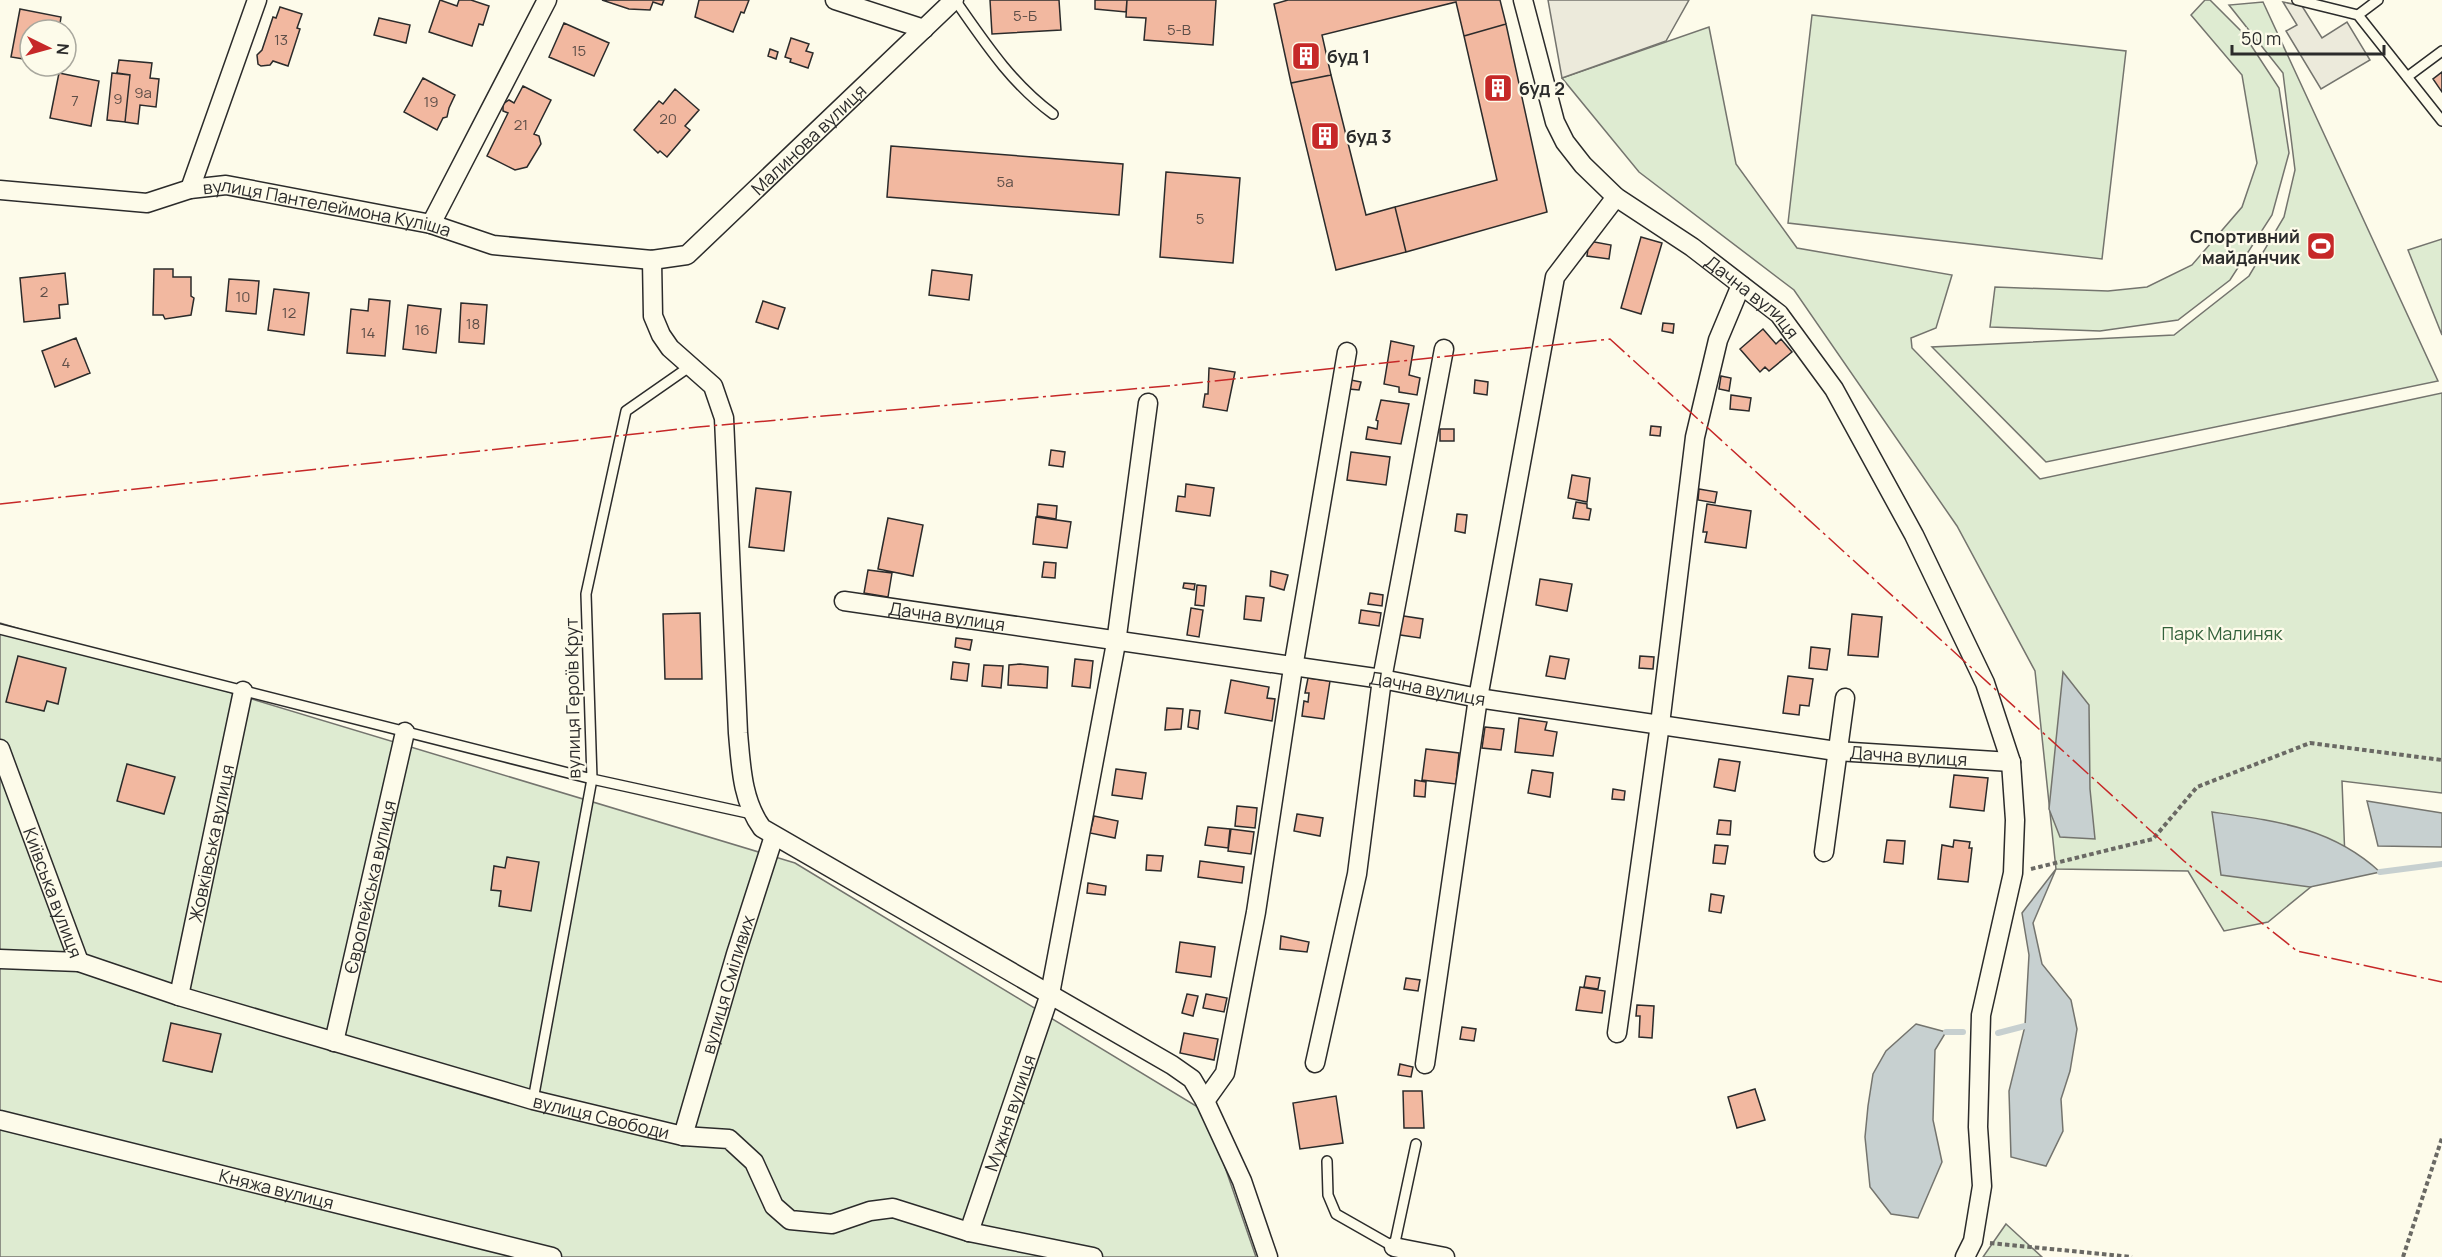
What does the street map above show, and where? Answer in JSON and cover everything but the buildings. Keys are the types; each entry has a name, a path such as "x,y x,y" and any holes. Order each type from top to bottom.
{"street":[{"path":"190,189 257,0"},
{"path":"431,224 547,0"},
{"path":"835,0 924,29"},
{"name":"Малинова вулиця","path":"652,260 687,255 954,0"},
{"name":"Дачна вулиця","path":"1522,0 1555,122 1565,142 1583,165 1616,197 1692,246 1779,314 1834,389 1914,535 1985,683 2012,762 2013,873 1981,1015 1978,1127 1982,1186 1969,1249"},
{"name":"вулиця Пантелеймона Куліша","path":"0,190 147,203 190,189 226,185 431,224 493,245 652,260"},
{"path":"1425,1064 1478,698 1555,277 1616,197"},
{"path":"652,260 653,316 670,348 692,365 713,386 724,418 738,733 742,776 752,814 762,828 774,836 1050,994 1192,1079 1205,1101 1242,1181 1268,1257"},
{"path":"1617,1033 1660,724 1695,437 1718,340 1741,285"},
{"path":"1316,1063 1357,874 1382,679 1444,348"},
{"path":"1205,1101 1225,1073 1256,912 1293,668 1347,352"},
{"name":"Мужня вулиця","path":"969,1232 1050,994 1116,643 1148,403"},
{"name":"Дачна вулиця","path":"844,602 1116,643 1382,679 1478,698 1836,751 2012,762"},
{"name":"Жовківська вулиця","path":"179,996 243,690"},
{"path":"1824,852 1845,698"},
{"name":"Європейська вулиця","path":"334,1042 405,732"},
{"name":"Київська вулиця","path":"0,749 79,962 0,959"},
{"name":"вулиця Сміливих","path":"683,1136 736,954 774,836"},
{"name":"вулиця Свободи","path":"79,962 179,996 533,1100 683,1136 729,1138 754,1162 774,1206 790,1220 832,1224 870,1211 893,1208 969,1232 1093,1257"},
{"name":"Княжа вулиця","path":"0,1120 552,1257"},
{"path":"1394,1247 1445,1257"}],"lane":[{"path":"954,0 1001,67 1027,95 1053,114"},
{"path":"2297,0 2358,15 2442,121"},
{"path":"2358,15 2378,0"},
{"path":"2407,77 2442,51"},
{"name":"вулиця Героїв Крут","path":"533,1100 592,779 586,594 626,411 692,365"},
{"path":"0,629 592,779 752,814"},
{"path":"1327,1161 1328,1195 1336,1214 1394,1247 1416,1144"}],"path":[{"path":"2013,873 2153,839 2197,787 2310,743 2442,760"},
{"path":"2403,1257 2442,1138"},
{"path":"1969,1249 2132,1257"}],"green space":[{"path":"2205,0 2210,0 2243,33 2279,88 2289,153 2272,215 2230,280 2178,320 2100,331 1990,327 1995,287 2108,291 2147,287 2192,265 2242,207 2257,163 2242,75 2191,15"},
{"name":"Спортивний майданчик","path":"2263,2 2438,381 2046,462 1932,347 2174,335 2249,276 2284,217 2295,170 2283,73 2229,5"},
{"path":"1812,15 2126,51 2102,259 1788,223"},
{"name":"Парк Малиняк","path":"1709,27 1736,164 1797,248 1952,275 1936,328 1911,338 1912,348 2040,479 2442,393 2442,793 2342,781 2345,859 2268,922 2224,931 2188,871 2056,869 2035,671 1957,526 1794,290 1639,172 1562,78"},
{"path":"2442,239 2442,335 2408,250"},
{"path":"0,623 795,863 1206,1112 1256,1257 0,1257"},
{"path":"2006,1224 2042,1257 1983,1257"}],"shaded area":[{"path":"1548,0 1689,0 1666,41 1562,78"},
{"path":"2283,2 2302,6 2322,38 2347,22 2370,60 2321,89 2286,31 2297,25"},
{"path":"2063,672 2089,705 2090,789 2095,839 2060,837 2049,809"},
{"path":"2367,801 2442,813 2442,847 2378,846"},
{"path":"2212,812 2302,828 2342,845 2380,872 2310,887 2221,875"},
{"path":"2056,869 2033,923 2042,964 2071,1000 2077,1029 2070,1071 2061,1099 2063,1131 2046,1166 2011,1157 2009,1091 2025,1026 2029,955 2022,913"},
{"path":"1916,1024 1946,1032 1935,1050 1933,1120 1942,1162 1918,1218 1891,1214 1870,1187 1865,1137 1873,1074 1886,1051"}],"waterway":[{"path":"2380,872 2442,864"},
{"path":"1998,1033 2025,1026"},
{"path":"1946,1032 1963,1032"}],"power":[{"path":"0,504 698,427 1167,386 1610,339 2184,861 2297,951 2442,982"}],"place":[{"name":"буд 1","path":"1306,56"},
{"name":"буд 2","path":"1498,88"},
{"name":"буд 3","path":"1325,136"},
{"name":"Спортивний майданчик","path":"2321,246"}]}
